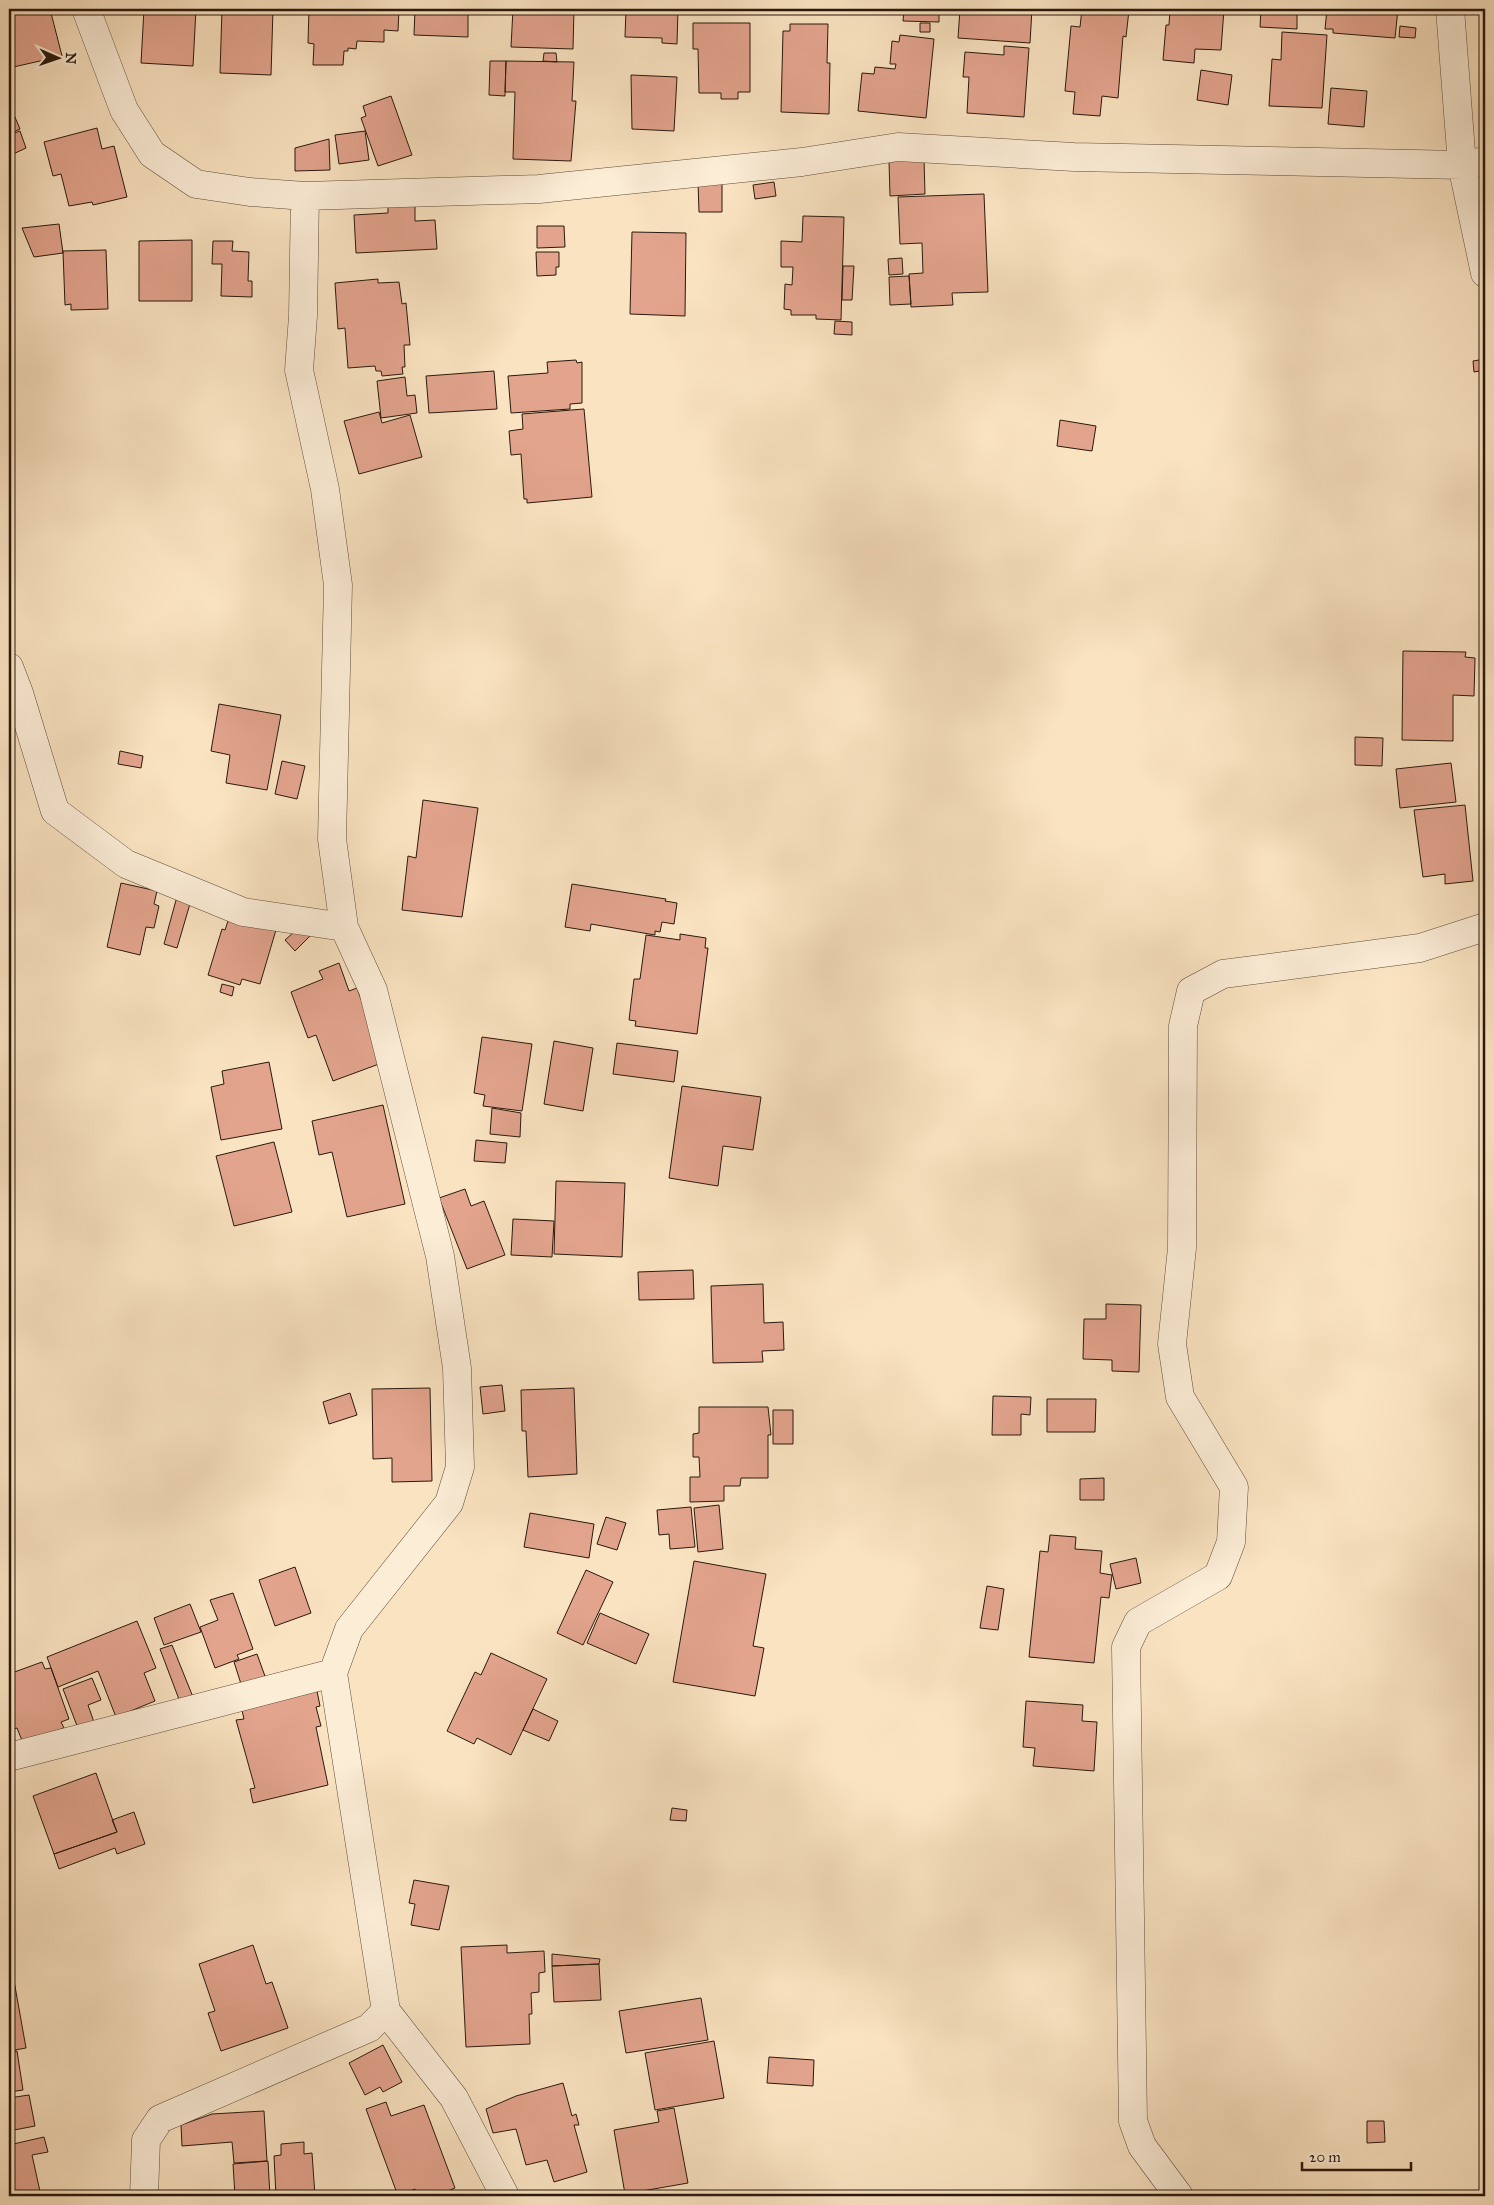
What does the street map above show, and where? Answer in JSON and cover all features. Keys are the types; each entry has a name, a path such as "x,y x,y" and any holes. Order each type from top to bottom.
{"street":[{"path":"86,9 124,110 152,154 196,184 250,192 305,196 539,189 802,162 898,147 1074,157 1474,163"},
{"path":"1450,9 1474,163 1485,273"},
{"path":"305,196 303,316 299,370 325,489 338,585 332,839 344,927 373,990 440,1256 457,1368 460,1467 449,1503 349,1629 333,1673 386,2012 454,2098 504,2196"},
{"path":"9,667 20,693 55,812 126,864 244,912 344,927"},
{"path":"1179,2196 1142,2146 1133,2122 1126,1647 1138,1622 1218,1576 1231,1542 1234,1486 1180,1397 1172,1344 1182,1248 1183,1026 1191,990 1223,974 1420,948 1485,927"},
{"path":"9,1757 333,1673"},
{"path":"144,2196 146,2140 160,2119 369,2028 386,2012"}],"building":[{"path":"9,9 50,9 62,56 9,68"},
{"path":"144,9 196,9 193,66 141,63"},
{"path":"222,9 273,9 271,75 220,73"},
{"path":"309,9 399,9 398,31 384,30 384,42 357,41 356,49 348,48 348,51 344,51 343,65 313,65 314,44 308,43"},
{"path":"415,9 468,9 468,37 414,35"},
{"path":"513,9 574,9 573,49 511,47"},
{"path":"626,9 678,9 677,44 662,43 662,38 625,37"},
{"path":"904,9 939,9 939,22 903,21"},
{"path":"960,9 1032,9 1030,43 958,38"},
{"path":"1082,9 1129,10 1126,37 1123,36 1118,98 1102,96 1100,116 1073,114 1075,92 1065,91 1071,26 1080,27"},
{"path":"1170,9 1224,9 1221,50 1195,49 1194,63 1163,60 1166,25 1169,25"},
{"path":"1261,9 1297,9 1297,29 1260,27"},
{"path":"1327,9 1398,9 1395,38 1333,33 1333,29 1325,29"},
{"path":"693,23 750,23 750,92 738,92 738,99 721,99 721,93 699,93 698,49 693,49"},
{"path":"920,23 930,23 930,32 920,32"},
{"path":"790,24 828,24 827,63 830,63 829,114 781,112 783,31 790,31"},
{"path":"1400,26 1416,28 1415,38 1399,37"},
{"path":"1282,32 1327,35 1322,108 1269,106 1272,59 1281,60"},
{"path":"900,35 934,39 926,118 858,111 862,73 874,74 875,67 895,69 896,64 890,64 892,41 899,42"},
{"path":"1004,46 1029,48 1024,117 967,113 969,77 963,77 965,52 1004,55"},
{"path":"544,53 556,53 557,62 543,61"},
{"path":"490,61 506,61 505,96 489,95"},
{"path":"506,61 574,62 572,101 576,101 571,161 513,159 515,92 505,92"},
{"path":"1201,70 1232,75 1228,105 1197,100"},
{"path":"631,75 677,77 674,131 632,129"},
{"path":"1331,88 1367,91 1364,127 1328,124"},
{"path":"391,96 412,155 378,166 361,118 366,116 363,106"},
{"path":"9,103 20,129 9,134"},
{"path":"97,128 102,149 114,146 127,197 93,205 92,202 69,206 61,174 53,176 44,142"},
{"path":"20,131 26,148 9,156 9,135"},
{"path":"365,131 369,160 339,164 335,135"},
{"path":"329,139 330,170 295,171 295,148"},
{"path":"924,159 925,194 890,196 889,161"},
{"path":"698,182 722,182 722,212 699,212"},
{"path":"774,182 776,196 755,199 753,185"},
{"path":"984,194 988,292 952,293 953,305 911,307 909,274 923,273 922,243 900,244 898,197"},
{"path":"415,204 415,221 435,220 437,249 356,253 354,215 388,213 388,205"},
{"path":"803,216 844,217 841,320 816,319 816,315 791,315 791,310 784,309 785,284 792,285 793,267 781,267 781,241 802,242"},
{"path":"59,224 63,253 34,257 22,228"},
{"path":"537,226 564,226 565,247 537,248"},
{"path":"632,232 686,233 685,316 630,314"},
{"path":"192,240 192,301 139,301 139,241"},
{"path":"213,241 233,241 232,251 249,252 248,281 252,281 252,297 221,296 222,264 212,264"},
{"path":"106,250 108,309 71,310 71,304 65,305 63,251"},
{"path":"536,252 559,252 559,267 556,267 556,275 537,276"},
{"path":"902,258 903,274 889,275 888,259"},
{"path":"843,266 854,266 852,300 842,300"},
{"path":"909,276 911,304 890,305 889,277"},
{"path":"378,279 378,283 399,282 402,304 406,303 410,345 404,345 405,367 402,367 403,374 382,376 381,371 376,371 375,366 348,368 345,328 338,329 335,283"},
{"path":"835,321 852,322 852,335 834,334"},
{"path":"1485,359 1485,370 1474,372 1473,361"},
{"path":"576,360 577,363 582,362 582,403 570,404 570,409 511,413 508,376 548,373 547,362"},
{"path":"494,371 497,409 429,413 426,376"},
{"path":"405,377 407,396 415,395 417,413 381,418 377,381"},
{"path":"584,409 592,497 527,503 527,499 524,499 521,454 511,455 509,431 523,429 522,414"},
{"path":"379,412 382,423 410,415 422,457 359,474 344,421"},
{"path":"1060,420 1096,426 1092,451 1057,446"},
{"path":"1403,651 1466,652 1465,657 1475,658 1474,696 1453,695 1453,741 1402,740"},
{"path":"219,704 281,715 267,790 226,783 230,755 211,751"},
{"path":"1355,737 1383,738 1382,766 1355,765"},
{"path":"120,751 143,756 141,768 118,764"},
{"path":"282,761 305,766 297,799 275,794"},
{"path":"1451,763 1456,802 1400,808 1396,769"},
{"path":"423,800 478,808 462,917 402,910 408,856 416,858"},
{"path":"1465,805 1473,881 1445,884 1445,874 1423,877 1414,810"},
{"path":"121,883 157,891 154,904 159,906 154,928 146,927 140,955 107,947"},
{"path":"572,884 666,899 665,901 677,903 674,924 662,922 660,932 655,931 655,935 591,924 590,931 565,927"},
{"path":"178,893 192,897 177,948 164,944"},
{"path":"230,915 278,923 260,984 242,979 240,985 208,975 222,929 225,930"},
{"path":"302,925 311,935 295,951 285,940"},
{"path":"680,934 706,938 705,948 708,948 697,1034 635,1026 636,1021 629,1020 634,979 640,979 646,935 680,940"},
{"path":"339,963 349,991 357,988 377,1044 373,1045 379,1064 333,1081 316,1035 308,1038 291,992 323,979 319,971"},
{"path":"222,984 234,987 232,996 220,992"},
{"path":"482,1037 532,1044 522,1111 483,1106 485,1095 474,1093"},
{"path":"554,1041 593,1048 583,1111 544,1104"},
{"path":"617,1043 678,1051 674,1082 613,1074"},
{"path":"269,1062 282,1129 221,1140 211,1087 224,1084 222,1071"},
{"path":"682,1086 761,1097 753,1150 723,1146 718,1186 669,1178"},
{"path":"383,1105 405,1204 347,1217 332,1152 319,1155 312,1121"},
{"path":"492,1108 521,1113 520,1137 490,1134"},
{"path":"476,1140 507,1143 505,1163 474,1161"},
{"path":"274,1142 292,1212 234,1226 216,1156"},
{"path":"556,1181 625,1183 622,1257 554,1254"},
{"path":"465,1189 471,1206 484,1201 505,1255 467,1269 439,1198"},
{"path":"513,1219 554,1221 552,1257 511,1255"},
{"path":"693,1270 694,1299 639,1300 638,1272"},
{"path":"763,1284 764,1323 783,1322 784,1350 762,1351 763,1362 713,1363 711,1286"},
{"path":"1106,1304 1141,1305 1139,1372 1112,1371 1112,1360 1083,1359 1084,1319 1106,1319"},
{"path":"502,1385 505,1411 483,1414 480,1387"},
{"path":"430,1388 432,1481 392,1482 392,1458 373,1459 372,1389"},
{"path":"574,1388 577,1474 528,1477 526,1431 522,1431 521,1390"},
{"path":"350,1393 357,1415 329,1424 323,1402"},
{"path":"993,1396 1031,1397 1030,1415 1021,1414 1021,1435 992,1435"},
{"path":"1047,1399 1096,1399 1095,1432 1047,1432"},
{"path":"699,1407 768,1407 771,1435 768,1435 768,1478 741,1478 740,1486 724,1486 724,1501 690,1502 690,1477 700,1477 699,1457 693,1457 693,1434 699,1433"},
{"path":"773,1410 793,1410 793,1444 773,1444"},
{"path":"1104,1478 1104,1500 1080,1500 1080,1479"},
{"path":"719,1505 723,1549 698,1552 694,1508"},
{"path":"691,1507 695,1547 670,1549 669,1534 659,1535 657,1510"},
{"path":"530,1513 594,1524 589,1558 524,1547"},
{"path":"606,1517 626,1523 617,1550 597,1544"},
{"path":"1050,1535 1076,1537 1075,1549 1102,1551 1100,1573 1112,1575 1109,1598 1101,1597 1094,1663 1029,1657 1040,1551 1048,1552"},
{"path":"1136,1558 1141,1583 1116,1589 1110,1564"},
{"path":"694,1561 766,1574 753,1646 764,1648 755,1696 673,1682"},
{"path":"295,1567 311,1613 275,1626 259,1580"},
{"path":"586,1570 613,1582 583,1645 557,1633"},
{"path":"987,1586 1004,1589 998,1630 980,1628"},
{"path":"233,1593 253,1649 237,1655 239,1659 215,1668 200,1627 218,1620 210,1600"},
{"path":"190,1604 201,1632 164,1645 154,1618"},
{"path":"600,1613 649,1634 636,1664 587,1643"},
{"path":"137,1621 156,1668 144,1673 155,1701 116,1717 98,1671 58,1687 47,1657"},
{"path":"172,1645 193,1697 180,1702 160,1649"},
{"path":"491,1653 547,1679 511,1755 477,1738 474,1744 447,1731 475,1672 481,1675"},
{"path":"257,1654 266,1679 242,1687 234,1662"},
{"path":"42,1662 45,1669 51,1668 69,1719 61,1722 64,1728 23,1743 17,1728 10,1730 9,1726 9,1712 12,1710 11,1707 9,1708 9,1674"},
{"path":"92,1678 101,1700 88,1705 95,1725 79,1731 63,1689"},
{"path":"316,1686 320,1706 316,1707 321,1726 316,1727 328,1785 253,1803 250,1789 255,1788 236,1720 244,1719 241,1706"},
{"path":"1026,1701 1083,1705 1082,1721 1097,1722 1094,1771 1033,1766 1035,1748 1023,1747"},
{"path":"533,1709 558,1721 549,1741 523,1730"},
{"path":"96,1773 117,1832 54,1854 33,1796"},
{"path":"672,1808 687,1810 686,1821 670,1820"},
{"path":"134,1812 145,1844 117,1854 115,1848 59,1869 54,1854 117,1832 112,1820"},
{"path":"414,1880 449,1886 439,1930 411,1925 415,1904 409,1903"},
{"path":"253,1945 266,1984 272,1982 288,2028 221,2051 208,2013 215,2011 199,1964"},
{"path":"507,1945 507,1953 544,1951 545,1972 539,1973 539,1992 531,1993 532,2014 529,2014 530,2044 466,2047 461,1947"},
{"path":"552,1954 600,1959 599,1964 552,1966"},
{"path":"599,1964 601,2000 554,2002 552,1966"},
{"path":"13,1975 26,2048 9,2051 9,1976"},
{"path":"701,1998 708,2040 626,2053 619,2011"},
{"path":"714,2041 724,2098 655,2110 645,2053"},
{"path":"383,2045 402,2082 383,2092 380,2087 365,2095 349,2063"},
{"path":"17,2051 23,2090 9,2092 9,2053"},
{"path":"769,2057 814,2060 813,2086 767,2083"},
{"path":"563,2083 572,2116 576,2114 579,2125 574,2125 587,2172 554,2182 547,2160 526,2165 516,2129 493,2133 486,2109 516,2096"},
{"path":"29,2095 35,2126 9,2131 9,2098"},
{"path":"386,2102 391,2116 424,2105 455,2188 436,2196 418,2196 415,2189 398,2196 366,2109"},
{"path":"674,2108 688,2183 625,2194 614,2130 659,2122 657,2111"},
{"path":"264,2111 267,2161 234,2163 232,2142 182,2146 181,2125 212,2114"},
{"path":"1367,2121 1384,2121 1385,2142 1367,2143"},
{"path":"44,2137 48,2152 32,2155 41,2196 9,2196 9,2145"},
{"path":"304,2142 304,2154 312,2153 315,2196 276,2196 274,2156 281,2155 281,2144"},
{"path":"268,2161 270,2196 235,2196 233,2164"}]}
